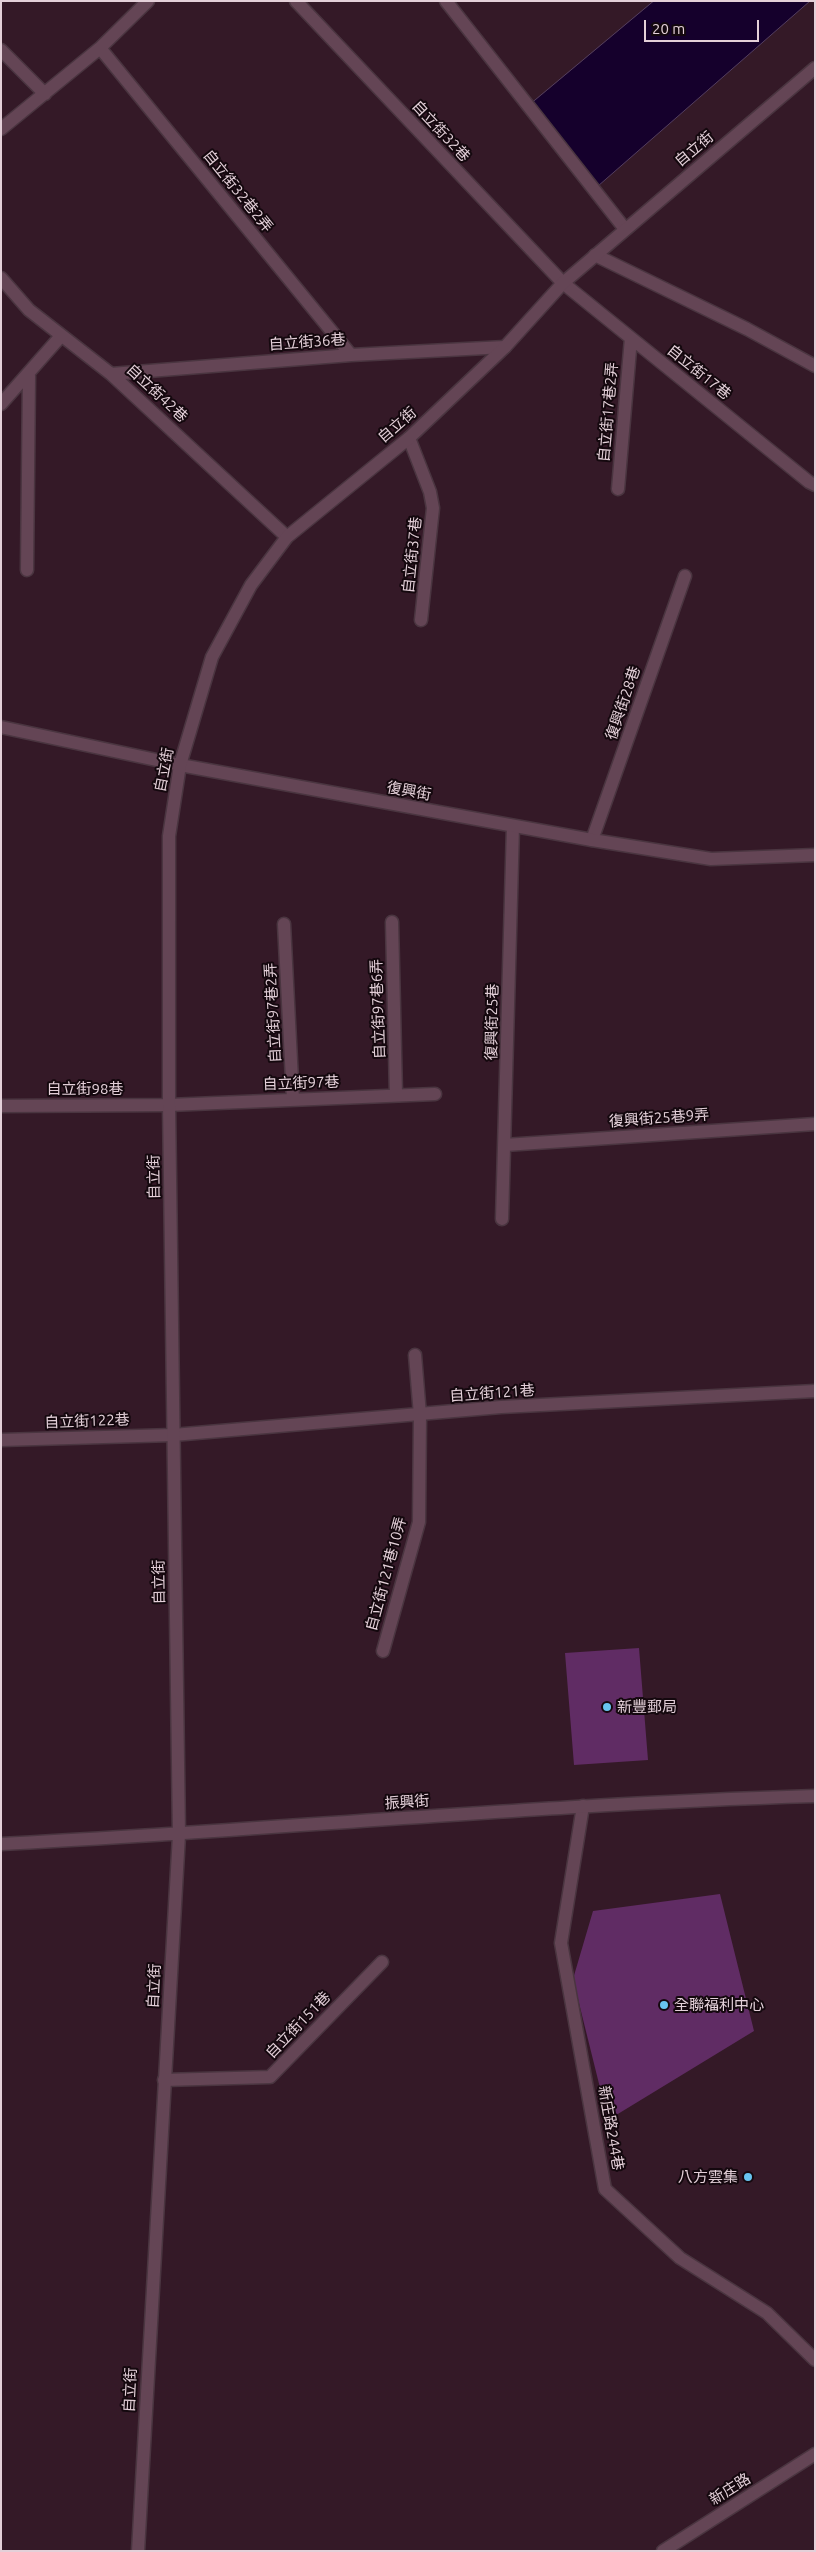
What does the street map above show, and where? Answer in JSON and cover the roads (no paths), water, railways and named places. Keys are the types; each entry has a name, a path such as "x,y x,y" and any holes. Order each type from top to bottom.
{"street":[{"path":"1,129 100,48 148,1"},
{"name":"自立街32巷","path":"296,1 563,283"},
{"path":"446,1 625,229"},
{"name":"自立街32巷2弄","path":"100,48 351,355"},
{"path":"1,50 45,94"},
{"name":"自立街","path":"138,2551 179,1835 169,1105 169,836 180,765 212,657 251,585 287,537 409,438 505,346 563,283 815,68"},
{"path":"594,255 747,329 815,366"},
{"name":"自立街42巷","path":"1,278 29,310 112,374 287,537"},
{"name":"自立街17巷","path":"563,283 815,485"},
{"path":"1,404 29,376 61,336"},
{"name":"自立街17巷2弄","path":"618,489 631,338"},
{"name":"自立街36巷","path":"112,374 351,355 505,346"},
{"path":"27,570 29,376"},
{"name":"自立街37巷","path":"409,438 430,492 434,508 421,620"},
{"name":"復興街28巷","path":"592,840 686,576"},
{"name":"復興街","path":"1,728 180,765 711,860 815,855"},
{"name":"復興街25巷","path":"502,1218 513,826"},
{"name":"自立街97巷6弄","path":"392,922 396,1095"},
{"name":"自立街97巷2弄","path":"284,924 293,1100"},
{"name":"自立街97巷","path":"169,1105 435,1094"},
{"name":"自立街98巷","path":"1,1106 169,1105"},
{"name":"復興街25巷9弄","path":"505,1145 815,1124"},
{"name":"自立街121巷10弄","path":"383,1651 419,1522 420,1415 415,1356"},
{"name":"自立街121巷","path":"173,1436 501,1407 815,1391"},
{"name":"自立街122巷","path":"1,1440 173,1436"},
{"name":"振興街","path":"1,1844 179,1835 583,1806 815,1796"},
{"name":"新庄路244巷","path":"583,1806 561,1943 605,2189 680,2258 766,2313 815,2360"},
{"name":"自立街151巷","path":"164,2080 270,2077 382,1962"},
{"name":"新庄路","path":"663,2551 815,2454"}],"place":[{"name":"新豐郵局","path":"607,1707"},
{"name":"全聯福利中心","path":"664,2005"},
{"name":"八方雲集","path":"748,2177"}]}
